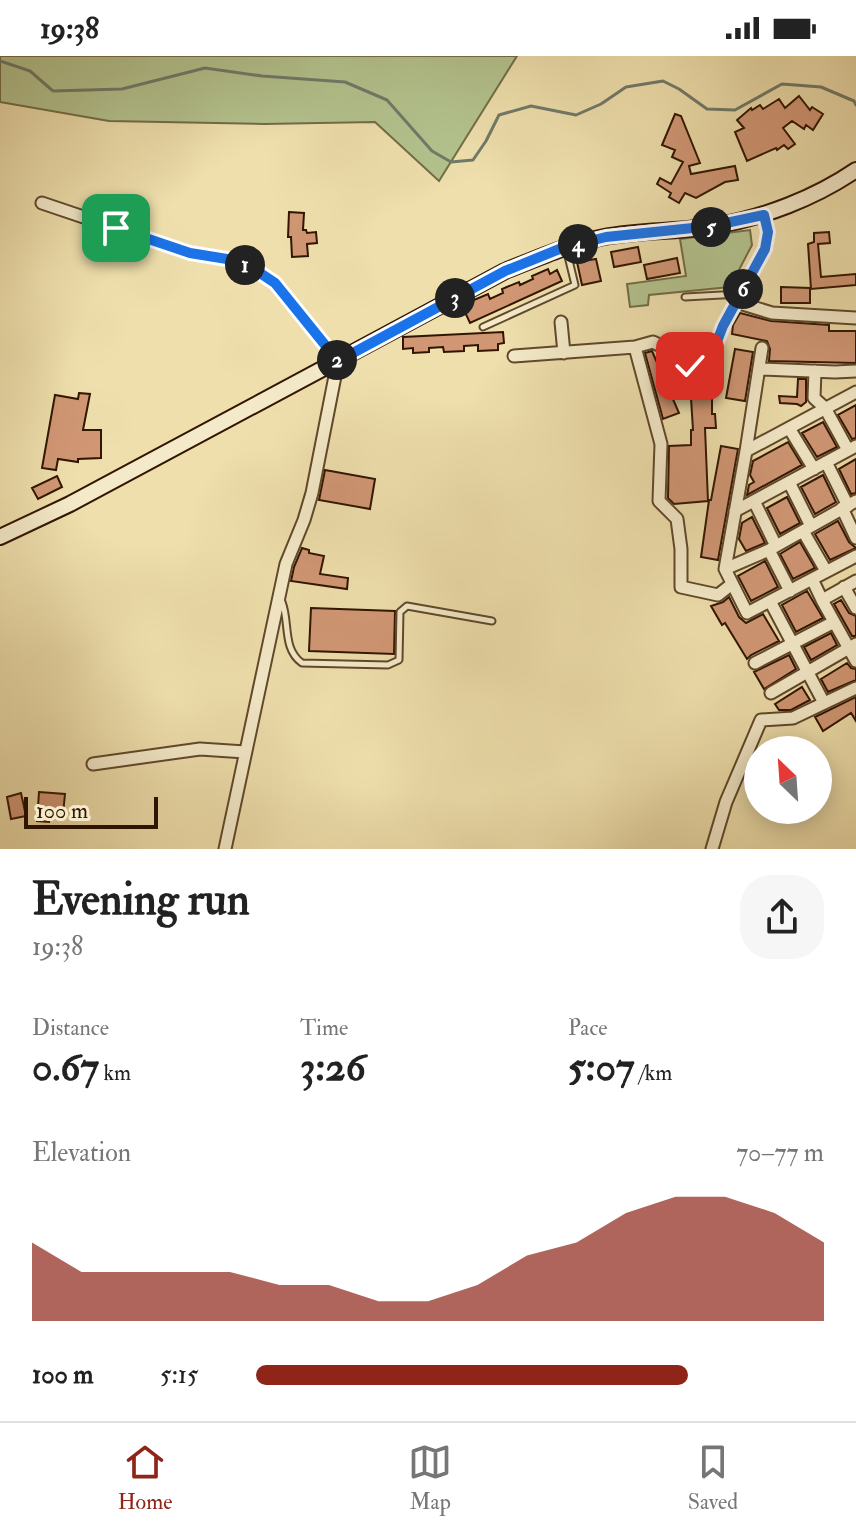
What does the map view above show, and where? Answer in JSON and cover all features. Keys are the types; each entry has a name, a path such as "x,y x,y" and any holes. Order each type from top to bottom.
{"main road":[{"path":"0,537 70,504 505,271 566,247 606,237 712,226 764,215 856,170"}],"street":[{"path":"42,203 190,253 233,260 260,273 275,283 338,361 312,493 286,564 225,849"},
{"path":"514,356 635,347 653,342 667,349 675,365 709,362 723,326 765,249 768,232 764,215"},
{"path":"738,298 772,313 856,318"},
{"path":"561,322 564,353"},
{"path":"635,347 661,444 659,501 677,519 681,587 718,595 732,584"},
{"path":"762,348 725,569 747,613 856,556"},
{"path":"690,366 695,390"},
{"path":"759,369 852,372 856,383"},
{"path":"735,511 852,448 825,408 814,398 815,371"},
{"path":"746,451 856,392"},
{"path":"789,428 814,469"},
{"path":"826,462 848,505 856,538"},
{"path":"789,482 826,571"},
{"path":"754,501 790,591"},
{"path":"725,569 772,548 848,505"},
{"path":"812,579 834,622 852,646 856,661"},
{"path":"822,600 856,581"},
{"path":"844,587 856,608"},
{"path":"770,601 824,703"},
{"path":"755,663 834,622"},
{"path":"771,693 852,646"},
{"path":"712,849 726,802 761,720 793,718 856,688"},
{"path":"93,764 200,749 245,752"}],"lane":[{"path":"483,327 575,285 566,247"},
{"path":"685,297 738,298"},
{"path":"279,597 286,613 289,646 302,663 396,663 399,660 400,612 407,606 492,621"}],"green space":[{"path":"0,56 517,56 439,181 375,122 264,124 109,121 0,102"},
{"path":"750,230 752,245 730,287 649,295 648,305 630,307 627,284 686,276 680,239"}],"building":[{"path":"799,96 810,110 812,107 823,114 813,130 806,125 804,129 792,121 783,128 795,144 788,149 784,145 747,161 735,132 744,128 737,120 751,108 760,105 763,109 779,99 785,108"},
{"path":"675,114 681,116 700,163 689,166 691,174 735,166 738,180 725,182 696,198 685,193 679,203 669,197 671,193 657,184 660,178 671,184 683,162 672,157 675,150 662,145"},
{"path":"289,212 304,213 303,230 316,232 317,243 307,244 308,256 292,257 291,237 288,237"},
{"path":"829,232 830,243 818,244 821,277 856,274 856,285 811,289 808,244 814,242 814,233"},
{"path":"638,247 641,262 614,267 611,252"},
{"path":"677,258 680,273 647,279 644,265"},
{"path":"596,259 601,281 582,285 577,262"},
{"path":"548,269 550,274 557,270 562,281 470,323 464,310 471,307 469,302 488,294 490,299 503,293 502,289 519,282 520,285"},
{"path":"781,287 810,288 810,303 781,303"},
{"path":"740,313 771,321 829,325 829,331 856,331 856,363 769,361 767,341 732,334"},
{"path":"503,332 504,343 498,344 498,350 478,351 478,345 464,346 464,351 444,352 443,347 413,353 413,348 403,349 403,337"},
{"path":"735,349 753,352 745,401 726,398"},
{"path":"652,351 679,413 663,419 645,353"},
{"path":"713,376 712,414 715,414 716,428 705,428 708,501 674,504 668,498 669,446 691,445 691,398 703,393 701,377"},
{"path":"798,379 806,379 806,402 801,406 780,403 779,396 797,397"},
{"path":"79,393 90,394 83,430 101,430 101,458 78,459 78,462 58,459 56,470 42,468 55,395 78,399"},
{"path":"856,405 856,438 852,439 838,415"},
{"path":"823,422 837,447 817,457 802,433"},
{"path":"788,442 802,465 747,495 749,485 754,482 750,475 753,461"},
{"path":"721,446 738,449 718,560 701,557"},
{"path":"856,459 856,493 851,494 839,469"},
{"path":"325,470 375,479 370,509 319,500"},
{"path":"823,475 836,502 815,514 801,487"},
{"path":"57,476 62,487 38,499 32,488"},
{"path":"787,497 800,523 780,534 767,508"},
{"path":"752,517 765,543 746,551 739,539 742,523"},
{"path":"838,521 849,542 856,548 830,560 815,534"},
{"path":"800,542 815,568 793,579 780,554"},
{"path":"302,548 324,556 320,574 348,578 347,589 291,581"},
{"path":"765,561 778,587 751,601 738,576"},
{"path":"807,591 823,618 796,632 782,605"},
{"path":"729,597 739,617 746,623 763,614 779,641 747,659 711,606"},
{"path":"841,600 849,613 856,616 856,636 852,636 834,604"},
{"path":"311,608 395,611 394,654 309,651"},
{"path":"831,633 837,645 811,660 804,647"},
{"path":"789,655 796,669 764,689 754,672"},
{"path":"847,663 856,669 856,680 828,692 821,679"},
{"path":"802,687 810,700 791,710 779,710 775,704"},
{"path":"856,697 856,721 851,713 823,731 815,717"},
{"path":"39,792 65,794 63,814 50,813 49,822 37,821"},
{"path":"21,793 26,816 11,819 7,797"}],"waterway":[{"path":"0,61 30,71 53,91 122,89 205,68 345,82 387,100 432,151 451,162 473,160 499,115 531,106 576,115 601,104 626,87 663,81 707,109 735,110 782,84 821,87 854,101 856,105"}],"route":[{"path":"116,228 190,253 233,260 260,273 275,283 338,361 505,271 562,248 606,237 712,226 764,215 768,232 765,249 723,326 709,362 690,366"}]}
